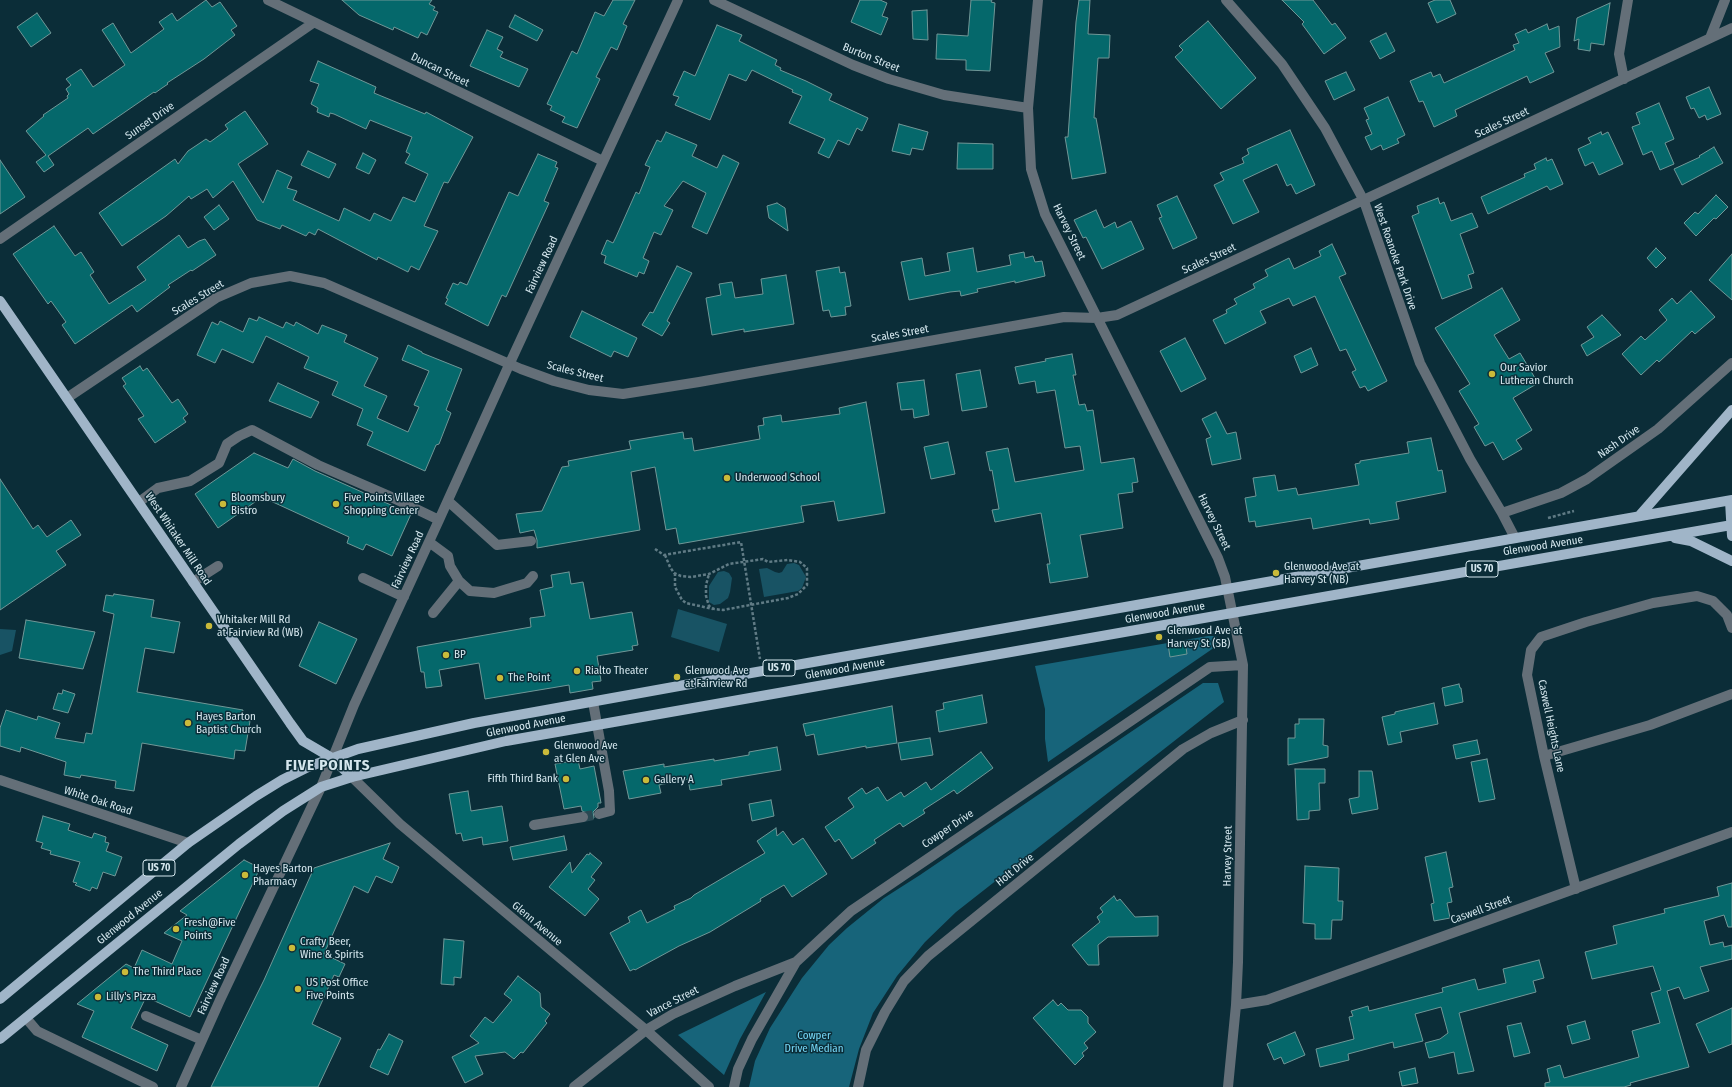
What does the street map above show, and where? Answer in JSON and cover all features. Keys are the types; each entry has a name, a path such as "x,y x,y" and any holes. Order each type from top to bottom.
{"main road":[{"name":"West Whitaker Mill Road","path":"0,301 303,741 332,758 352,777"},
{"path":"1640,515 1732,410"},
{"name":"Glenwood Avenue","path":"0,999 188,843 282,780 308,767 358,749 474,723 1043,620 1228,589 1640,515 1731,501"},
{"path":"1731,501 1732,529"},
{"name":"Glenwood Avenue","path":"0,1039 240,844 283,811 321,787 352,777 506,741 1666,537 1732,529"},
{"path":"1666,537 1691,541 1732,561"}],"street":[{"name":"Duncan Street","path":"268,0 313,23 603,161"},
{"name":"Fairview Road","path":"181,1087 321,787 354,705 678,0"},
{"name":"Burton Street","path":"714,0 853,65 889,79 944,95 1028,108"},
{"name":"Harvey Street","path":"1038,0 1028,108 1032,169 1045,214 1218,558 1228,589 1243,665 1236,1005 1228,1087"},
{"name":"West Roanoke Park Drive","path":"1226,0 1286,70 1325,128 1364,201 1420,363 1470,459 1515,538"},
{"path":"1624,78 1619,54 1628,0"},
{"path":"1710,38 1725,0"},
{"name":"Sunset Drive","path":"0,239 313,23"},
{"name":"Scales Street","path":"67,398 216,298 251,283 290,276 324,283 509,365 554,381 589,390 623,394 699,382 1064,317 1097,318 1117,315 1732,28"},
{"name":"Nash Drive","path":"1502,513 1561,493 1588,479 1658,429 1732,363"},
{"path":"138,502 158,488 190,481 213,467 219,463 227,444 252,430 318,464 387,494 439,520"},
{"path":"448,502 497,545 531,541"},
{"path":"429,542 448,556 450,566 459,581 470,591 494,593 527,583 533,576"},
{"path":"193,582 218,566"},
{"path":"363,578 404,598"},
{"path":"433,613 459,581"},
{"name":"Caswell Heights Lane","path":"1576,889 1544,756 1527,675 1530,650 1541,637 1586,622 1653,603 1698,596 1713,601 1727,616 1732,628"},
{"name":"Cowper Drive","path":"734,1087 738,1069 752,1039 796,962 851,910 1210,667 1243,665"},
{"path":"1544,756 1650,725 1732,694"},
{"path":"593,702 610,804 610,811 599,814"},
{"name":"Holt Drive","path":"858,1087 866,1050 885,1012 904,981 928,956 1184,749 1211,733 1243,720"},
{"name":"Glenn Avenue","path":"352,777 400,824 646,1030 709,1087"},
{"name":"White Oak Road","path":"0,780 188,843"},
{"path":"534,825 583,817"},
{"name":"Caswell Street","path":"1236,1005 1267,1000 1732,832"},
{"name":"Vance Street","path":"574,1087 646,1030 673,1014 735,986 796,962"},
{"path":"146,1016 202,1040"},
{"path":"26,1018 37,1031 153,1087"}],"path":[{"path":"1546,518 1574,511"},
{"path":"665,555 741,542 760,658"},
{"path":"655,549 665,555 670,567 675,573 681,576 691,577 709,574 729,564 763,559 768,562 788,560 800,562 808,568 807,585 798,594 788,598 723,610 686,603 682,600 675,587 675,573"},
{"path":"709,574 706,585 706,596 709,606 714,609"}],"shaded area":[{"path":"794,563 799,565 806,577 802,588 798,591 764,597 759,569 767,568 779,573 782,572 787,564"},
{"path":"724,571 729,573 732,578 730,592 728,598 720,604 714,605 709,602 709,586 718,572"},
{"path":"678,609 727,624 719,652 671,637"},
{"path":"0,629 16,630 12,651 0,655"}],"green space":[{"path":"1215,636 1219,640 1218,645 1048,762 1045,739 1045,709 1035,666"},
{"name":"Cowper Drive Median","path":"1203,683 1218,683 1224,702 956,912 925,942 897,976 873,1013 859,1049 849,1087 749,1087 755,1061 770,1028 802,978 829,945 847,928 884,898"},
{"path":"766,992 740,1039 724,1075 678,1035"}],"building":[{"path":"206,0 212,7 220,2 237,26 231,30 235,35 204,59 93,134 88,128 48,156 54,165 44,172 36,162 46,155 26,131 44,116 43,115 68,98 67,96 69,94 66,89 71,85 66,79 81,69 93,87 125,65 102,30 113,23 131,53 164,29 159,22 172,13 177,21"},
{"path":"342,0 432,0 429,4 435,7 433,10 438,12 427,35 421,32 418,38 394,27 393,30 359,15"},
{"path":"613,0 635,0 623,24 627,26 617,50 611,47 596,77 600,79 577,128 562,122 565,117 550,110 552,106 547,104 572,51 577,54 595,12 604,16"},
{"path":"860,0 880,0 887,3 882,16 888,18 881,35 851,22"},
{"path":"971,0 992,0 991,2 995,3 990,71 966,70 966,60 936,59 937,34 968,36"},
{"path":"1079,0 1090,0 1088,34 1110,35 1109,58 1098,58 1094,118 1096,118 1106,173 1072,179 1065,137 1068,137 1076,22"},
{"path":"1282,0 1313,0 1332,25 1335,23 1346,38 1324,54 1302,24 1304,22"},
{"path":"1435,0 1450,0 1456,14 1437,23 1428,3"},
{"path":"1610,3 1604,45 1591,43 1590,51 1578,49 1579,39 1574,41 1577,18"},
{"path":"927,10 928,40 913,39 912,11"},
{"path":"37,13 51,33 31,47 17,27"},
{"path":"515,15 543,30 537,41 509,27"},
{"path":"1208,21 1256,78 1221,109 1175,57 1183,50 1179,46"},
{"path":"1547,24 1549,30 1559,26 1560,47 1545,53 1554,72 1530,83 1527,76 1455,110 1457,116 1434,127 1423,101 1419,102 1410,81 1431,72 1433,77 1440,74 1444,83 1515,50 1513,45 1519,43 1515,34 1526,29 1528,33"},
{"path":"717,25 742,35 739,41 777,60 775,65 781,68 780,70 832,94 829,100 868,118 862,131 857,128 849,145 838,140 829,158 818,153 825,139 789,123 802,96 752,70 746,81 729,74 710,120 675,105 679,97 673,95 684,71 695,76"},
{"path":"487,30 503,37 497,49 503,52 500,57 528,69 519,87 470,66"},
{"path":"1386,33 1395,51 1380,59 1370,41"},
{"path":"318,61 376,87 374,93 425,114 426,112 473,137 448,183 444,182 424,226 438,231 419,270 411,266 408,272 378,257 377,260 318,229 315,235 309,232 306,236 282,225 280,229 257,220 233,181 213,198 207,189 191,199 189,196 166,216 122,246 99,213 175,159 178,164 188,151 206,139 210,142 228,129 225,125 245,111 268,144 238,164 263,203 277,170 292,177 287,188 297,191 293,200 339,221 344,208 370,221 374,213 391,221 403,197 415,202 428,174 405,163 410,154 406,152 412,137 370,120 366,129 334,114 330,113 329,117 317,112 318,108 311,104 319,84 310,81"},
{"path":"1346,72 1355,90 1334,100 1325,81"},
{"path":"1709,87 1721,114 1707,120 1705,115 1699,118 1694,108 1691,109 1686,97"},
{"path":"1388,97 1405,135 1397,139 1399,143 1383,150 1381,145 1371,150 1365,137 1372,134 1366,120 1369,119 1364,108"},
{"path":"1659,103 1674,139 1665,143 1674,164 1660,170 1652,151 1643,155 1632,127 1640,124 1636,113"},
{"path":"899,124 928,132 923,150 912,148 910,155 892,151"},
{"path":"1290,130 1315,185 1296,194 1291,184 1287,186 1277,164 1243,180 1259,212 1233,224 1214,185 1224,180 1220,173 1244,163 1242,158 1249,154 1247,149"},
{"path":"666,132 697,145 692,156 717,168 723,155 739,163 707,234 692,227 706,193 683,181 664,206 673,210 661,235 654,232 643,258 649,261 644,274 639,272 637,277 604,263 606,256 601,254 607,240 613,243 636,192 639,194 650,167 645,165 657,140 661,142"},
{"path":"1601,132 1602,135 1608,132 1623,164 1599,175 1593,162 1585,166 1578,149 1591,143 1588,138"},
{"path":"958,143 993,144 993,169 957,169"},
{"path":"1714,147 1723,163 1682,185 1674,169 1700,157 1699,156"},
{"path":"308,151 336,164 329,178 301,165"},
{"path":"363,153 376,160 369,174 356,168"},
{"path":"538,154 557,162 555,167 558,168 544,201 549,203 506,297 502,295 488,326 445,304 448,299 446,298 453,283 458,285 460,282 467,285 509,192 518,196"},
{"path":"1546,158 1547,161 1552,159 1563,184 1550,190 1547,186 1488,214 1481,197 1525,177 1524,174 1536,169 1534,164"},
{"path":"0,160 25,197 0,214"},
{"path":"1716,195 1728,207 1716,219 1714,218 1696,236 1684,223 1695,212 1698,214"},
{"path":"1177,196 1197,238 1173,249 1159,218 1162,217 1157,205"},
{"path":"1438,198 1440,204 1444,202 1451,221 1472,213 1478,227 1460,234 1474,273 1468,275 1472,288 1442,299 1412,216 1419,213 1417,206"},
{"path":"777,203 785,208 788,231 769,218 767,206"},
{"path":"219,205 229,219 214,230 204,217"},
{"path":"1096,210 1104,228 1115,222 1117,228 1131,221 1144,249 1102,269 1086,237 1083,238 1074,220"},
{"path":"54,226 75,256 81,252 94,272 90,275 109,304 146,280 137,267 179,235 188,248 205,239 216,255 168,285 170,287 137,312 132,305 75,344 62,325 66,322 51,301 48,304 13,254"},
{"path":"1332,244 1346,274 1339,277 1387,381 1368,391 1365,386 1360,388 1352,372 1356,370 1346,349 1340,351 1315,296 1293,306 1289,298 1260,311 1266,323 1225,344 1213,320 1227,313 1226,310 1237,304 1234,299 1255,288 1253,284 1268,276 1265,270 1289,258 1294,269 1321,256 1319,251"},
{"path":"973,248 977,272 1011,265 1009,255 1024,252 1025,258 1033,256 1035,262 1042,261 1045,276 1015,283 1015,281 977,289 978,292 961,296 960,291 909,300 901,262 922,258 925,276 950,271 947,253"},
{"path":"1656,248 1666,258 1656,268 1647,258"},
{"path":"1732,254 1732,300 1709,280"},
{"path":"677,266 692,273 667,321 670,323 662,336 642,325 650,312 653,313"},
{"path":"839,267 840,273 845,272 851,306 845,307 846,315 831,317 829,310 823,311 816,271"},
{"path":"786,275 794,324 744,332 744,329 712,335 706,298 721,295 719,284 732,282 735,298 763,294 761,279"},
{"path":"1502,288 1520,320 1494,335 1509,359 1520,353 1538,383 1513,398 1532,430 1516,440 1522,449 1503,460 1493,442 1485,446 1474,427 1479,424 1459,391 1470,384 1435,328"},
{"path":"1691,291 1715,317 1695,334 1692,331 1659,362 1657,360 1641,375 1622,354 1641,336 1645,340 1667,320 1659,310 1672,298 1677,304"},
{"path":"582,311 637,338 628,357 614,351 611,357 570,337"},
{"path":"1602,315 1621,335 1587,356 1581,345 1594,337 1587,327"},
{"path":"259,317 283,328 286,322 294,326 296,322 318,334 322,325 347,335 344,342 378,358 364,386 387,396 377,418 408,432 419,407 414,405 429,371 402,360 408,345 422,353 462,369 446,410 451,413 439,444 436,445 425,471 367,445 373,432 357,425 363,409 332,395 338,382 304,368 309,357 266,336 253,363 222,349 215,363 197,355 212,322 218,325 220,321 243,332 249,318 257,321"},
{"path":"1185,338 1206,379 1181,392 1160,351"},
{"path":"1311,348 1318,365 1301,373 1294,356"},
{"path":"1072,354 1076,375 1073,375 1079,405 1085,404 1087,411 1093,410 1101,463 1134,458 1138,482 1132,483 1133,492 1118,494 1123,528 1080,535 1088,577 1050,583 1047,564 1050,564 1041,513 995,522 992,510 999,509 992,470 990,471 986,452 1008,448 1015,482 1084,470 1080,446 1065,448 1055,390 1037,393 1035,381 1019,384 1015,367"},
{"path":"140,366 143,371 147,368 172,403 178,399 188,414 183,418 186,422 155,443 138,419 144,416 123,386 126,384 122,378"},
{"path":"980,370 987,407 962,411 956,374"},
{"path":"924,380 929,415 914,418 913,409 901,410 897,383"},
{"path":"278,383 319,402 311,418 269,401"},
{"path":"866,402 885,513 838,521 834,501 801,506 804,522 679,544 676,528 666,530 655,467 631,472 640,530 537,548 537,540 534,530 520,533 516,514 542,511 562,467 569,466 568,461 631,449 629,441 683,432 684,439 692,438 694,451 760,439 758,426 764,425 763,418 781,415 782,422 840,414 839,408"},
{"path":"1216,412 1227,434 1236,432 1241,459 1212,465 1206,439 1211,437 1202,419"},
{"path":"1431,438 1438,471 1442,470 1446,492 1396,502 1399,519 1370,524 1369,519 1313,529 1311,518 1256,527 1255,521 1249,522 1245,498 1256,496 1253,478 1275,475 1278,491 1296,488 1298,495 1359,485 1355,464 1360,463 1360,461 1409,453 1407,442"},
{"path":"948,442 955,474 931,479 924,447"},
{"name":"Five Points Village Shopping Center","path":"254,453 288,468 293,459 315,471 411,514 392,556 366,544 363,550 347,543 349,537 262,497 218,528 195,494"},
{"path":"0,479 33,529 38,525 47,537 71,520 81,535 56,551 66,565 0,610"},
{"path":"569,572 571,584 583,582 590,619 632,612 638,645 632,646 633,650 597,656 601,681 592,682 593,689 570,693 569,685 485,699 479,663 439,670 442,686 426,688 424,672 421,672 417,647 531,627 530,618 545,616 540,590 553,587 551,575"},
{"path":"114,594 154,600 151,617 180,622 174,653 145,648 137,692 243,710 241,719 250,721 245,751 235,750 234,759 142,743 134,791 115,788 116,781 81,775 80,778 64,775 66,762 21,747 20,752 0,746 0,728 6,710 37,720 38,716 60,723 55,738 84,743 86,733 92,734 114,614 103,611 106,595 113,596"},
{"path":"26,620 95,632 83,669 19,658"},
{"path":"319,622 357,639 336,684 299,666"},
{"path":"1185,641 1187,654 1170,657 1168,644"},
{"path":"1459,684 1463,702 1445,706 1442,688"},
{"path":"63,690 75,694 68,713 53,709 58,693 62,694"},
{"path":"982,695 987,723 939,732 936,711 944,709 943,703"},
{"path":"1434,703 1438,724 1400,732 1402,742 1388,745 1382,717 1395,714 1395,712"},
{"path":"892,706 897,743 866,748 866,746 818,755 814,734 806,736 803,724"},
{"path":"1299,719 1324,719 1323,745 1328,746 1328,757 1288,765 1288,738 1295,738 1295,724 1299,724"},
{"path":"930,738 933,755 901,760 898,743"},
{"path":"1477,740 1480,754 1456,759 1453,745"},
{"path":"777,747 781,770 721,780 722,785 690,790 688,779 659,785 661,793 629,799 623,771 664,764 664,767 714,759 714,761 749,755 749,752"},
{"path":"981,752 993,768 957,794 954,790 923,810 925,813 903,827 900,823 898,824 874,840 876,843 852,859 839,839 835,842 825,827 854,807 848,798 862,788 866,794 878,787 887,801 901,792 904,797 926,782 931,790"},
{"path":"1487,759 1495,799 1479,802 1471,762"},
{"path":"578,760 580,769 594,766 601,803 598,803 598,807 593,812 594,818 589,820 588,813 582,811 581,806 564,809 555,764"},
{"path":"1295,769 1325,769 1325,783 1319,783 1320,810 1309,811 1309,819 1297,820"},
{"path":"1359,771 1372,771 1378,809 1352,814 1349,799 1359,797"},
{"path":"468,791 471,811 502,806 508,841 483,845 482,837 463,841 461,833 456,834 449,794"},
{"path":"771,800 774,816 752,821 749,804"},
{"path":"43,816 70,824 68,830 92,838 94,833 106,837 105,842 109,843 106,851 122,857 115,876 103,872 97,889 92,887 90,891 75,885 77,883 73,882 80,862 50,854 51,851 41,848 43,843 36,841"},
{"path":"776,828 777,836 783,831 793,845 803,838 827,874 792,897 784,885 710,932 679,946 635,970 630,971 610,933 630,922 628,917 641,910 647,923 675,909 674,906 691,898 765,853 757,841"},
{"path":"564,836 567,850 513,860 510,847"},
{"path":"390,843 383,859 399,867 392,883 376,876 368,893 354,886 324,954 345,964 339,977 334,975 312,1024 341,1038 318,1087 211,1087 264,980 314,868"},
{"path":"1446,852 1453,887 1449,888 1452,902 1447,903 1450,918 1434,921 1431,904 1434,903 1425,857"},
{"path":"590,853 602,863 591,877 595,880 588,889 599,899 585,916 549,887 570,862 572,873 587,854 589,855"},
{"path":"244,860 260,868 190,1017 146,997 131,1028 168,1045 157,1071 82,1037 94,1011 77,1004 126,964 134,968 142,950 172,964 182,941 164,933 187,915 180,911"},
{"path":"1305,866 1339,868 1338,901 1343,901 1342,920 1332,920 1331,939 1315,939 1315,924 1303,923"},
{"path":"1732,883 1732,927 1728,927 1724,915 1704,921 1710,945 1723,942 1724,947 1732,945 1732,959 1700,967 1709,991 1684,999 1679,987 1667,991 1689,1067 1630,1083 1631,1085 1624,1087 1545,1087 1545,1083 1550,1082 1547,1069 1560,1065 1564,1078 1639,1057 1632,1031 1660,1023 1651,993 1661,990 1653,966 1592,979 1585,952 1617,944 1613,926 1665,913 1664,909 1719,896 1717,887"},
{"path":"1114,896 1117,901 1120,899 1135,917 1158,916 1158,936 1108,937 1098,945 1099,965 1088,965 1072,945 1100,922 1097,917 1103,912 1100,908"},
{"path":"444,939 464,941 461,978 454,977 454,985 441,984"},
{"path":"1539,960 1544,978 1533,981 1536,992 1459,1013 1474,1071 1458,1074 1454,1052 1429,1058 1425,1043 1440,1039 1448,1033 1441,1007 1415,1014 1423,1041 1394,1048 1393,1042 1348,1054 1349,1060 1320,1067 1316,1049 1354,1039 1349,1017 1353,1016 1351,1011 1368,1006 1369,1011 1443,992 1442,988 1475,979 1478,990 1506,983 1503,969"},
{"path":"518,976 540,993 541,1007 550,1014 545,1021 547,1023 523,1053 521,1052 514,1059 505,1052 475,1056 483,1074 465,1083 452,1057 479,1043 470,1036 485,1017 493,1023 512,1000 504,994"},
{"path":"1053,1000 1058,1006 1061,1003 1068,1010 1081,1010 1088,1017 1088,1023 1096,1032 1084,1043 1088,1048 1082,1053 1084,1056 1075,1065 1033,1018"},
{"path":"1732,1008 1732,1044 1709,1053 1696,1024"},
{"path":"1585,1021 1590,1039 1572,1044 1567,1026"},
{"path":"1521,1023 1530,1053 1514,1057 1507,1026"},
{"path":"1295,1032 1305,1055 1284,1064 1281,1057 1274,1060 1267,1044"},
{"path":"389,1034 403,1041 388,1075 370,1067 378,1049 380,1050"},
{"path":"1415,1068 1418,1083 1402,1086 1399,1072"}],"tunnel":[{"path":"583,817 599,814"}],"place":[{"name":"Our Savior Lutheran Church","path":"1492,374"},
{"name":"Underwood School","path":"727,478"},
{"name":"Bloomsbury Bistro","path":"223,504"},
{"name":"Five Points Village Shopping Center","path":"336,504"},
{"name":"Glenwood Ave at Harvey St (NB)","path":"1276,573"},
{"name":"Whitaker Mill Rd at Fairview Rd (WB)","path":"209,626"},
{"name":"Glenwood Ave at Harvey St (SB)","path":"1159,637"},
{"name":"BP","path":"446,655"},
{"name":"Rialto Theater","path":"577,671"},
{"name":"Glenwood Ave at Fairview Rd","path":"677,677"},
{"name":"The Point","path":"500,678"},
{"name":"Hayes Barton Baptist Church","path":"188,723"},
{"name":"Glenwood Ave at Glen Ave","path":"546,752"},
{"name":"Fifth Third Bank","path":"566,779"},
{"name":"Gallery A","path":"646,780"},
{"name":"Hayes Barton Pharmacy","path":"245,875"},
{"name":"Fresh@Five Points","path":"176,929"},
{"name":"Crafty Beer, Wine & Spirits","path":"292,948"},
{"name":"The Third Place","path":"125,972"},
{"name":"US Post Office Five Points","path":"298,989"},
{"name":"Lilly's Pizza","path":"98,997"}],"district":[{"name":"FIVE POINTS","path":"328,766"}]}
